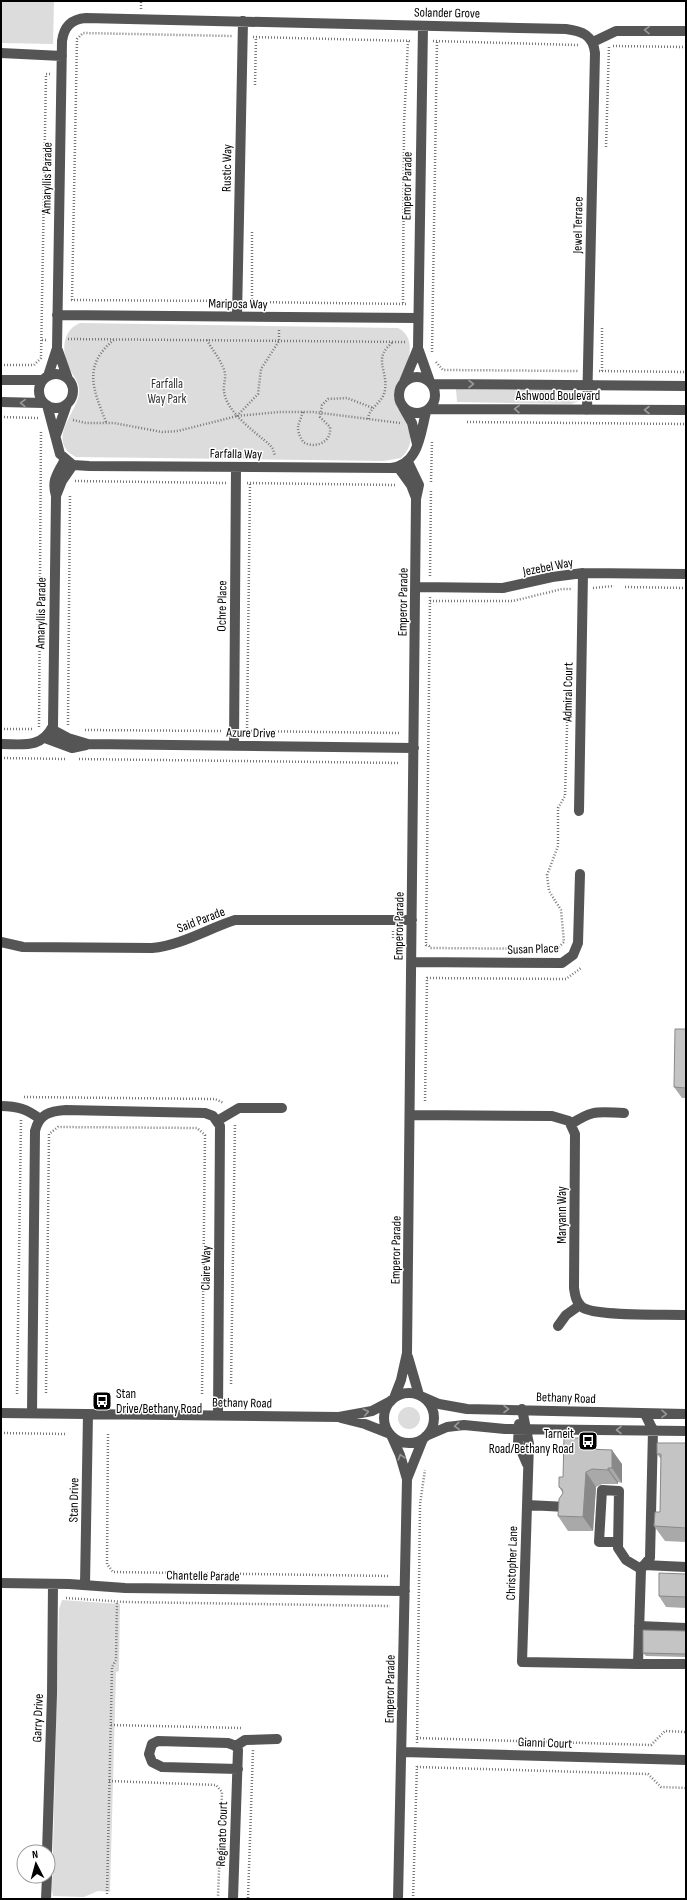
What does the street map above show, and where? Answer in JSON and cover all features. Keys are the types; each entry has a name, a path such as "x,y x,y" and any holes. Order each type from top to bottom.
{"street":[{"name":"Solander Grove","path":"80,18 566,29 586,33 594,43"},
{"name":"Amaryllis Parade","path":"68,379 57,344 61,75 64,32 69,24 80,18"},
{"name":"Rustic Way","path":"237,316 243,21"},
{"name":"Emperor Parade","path":"423,26 418,345 431,383"},
{"path":"594,43 616,31 686,31"},
{"name":"Jewel Terrace","path":"587,410 594,43"},
{"path":"1,53 62,56"},
{"name":"Mariposa Way","path":"57,315 418,318"},
{"name":"Amaryllis Parade","path":"45,378 57,344"},
{"name":"Emperor Parade","path":"404,382 418,345"},
{"path":"1,380 45,378 58,374 68,379 71,383 73,394 67,404 56,435"},
{"path":"398,467 408,462 414,455 428,410 435,400 436,394 431,383 420,377 414,377 404,382 399,391 400,402 412,423 417,444"},
{"path":"45,378 39,389 39,394 46,404 46,418 56,435 58,448 69,462"},
{"name":"Ashwood Boulevard","path":"431,383 686,386"},
{"path":"1,402 46,404 57,408 67,404"},
{"path":"402,406 406,410 416,414 428,410"},
{"name":"Ashwood Boulevard","path":"428,410 686,410"},
{"name":"Amaryllis Parade","path":"48,734 53,722 56,496 69,462"},
{"name":"Farfalla Way","path":"69,462 275,468 378,469 398,467"},
{"name":"Emperor Parade","path":"392,1399 401,1380 407,1353 411,1115 416,499 419,485 408,462"},
{"name":"Ochre Place","path":"234,746 236,467"},
{"name":"Emperor Parade","path":"398,467 410,485 416,499"},
{"name":"Jezebel Way","path":"416,587 503,588 552,577 583,573 686,574"},
{"name":"Admiral Court","path":"579,811 583,573"},
{"path":"1,744 35,743 48,734"},
{"name":"Azure Drive","path":"48,734 88,744 414,748"},
{"name":"Susan Place","path":"412,962 562,963 573,955 578,943 580,874"},
{"name":"Said Parade","path":"1,942 23,947 152,948 168,946 235,920 412,920"},
{"path":"1,1106 23,1108 40,1119"},
{"path":"32,1413 35,1140 37,1124 40,1119 48,1112 66,1110 205,1113 212,1116 217,1121 239,1108 282,1108"},
{"path":"411,1115 552,1116 562,1118 571,1124 587,1113 624,1112"},
{"name":"Claire Way","path":"217,1121 220,1126 221,1134 218,1416"},
{"name":"Maryann Way","path":"571,1124 575,1134 574,1288 575,1295 580,1305"},
{"path":"558,1326 566,1315 580,1305 591,1311 600,1312 686,1315"},
{"name":"Emperor Parade","path":"407,1353 421,1396"},
{"path":"424,1438 431,1431 434,1416 432,1409 421,1396 406,1393 392,1399 384,1413 385,1427 390,1435 397,1441 410,1444 424,1438 438,1430 455,1426 522,1430 686,1431"},
{"name":"Bethany Road","path":"421,1396 439,1404 467,1409 522,1409 645,1414 686,1414"},
{"name":"Bethany Road","path":"339,1418 372,1411 392,1399"},
{"name":"Christopher Lane","path":"522,1409 522,1430 529,1444 522,1662 638,1664"},
{"name":"Bethany Road","path":"1,1413 339,1418 365,1424 390,1435"},
{"name":"Stan Drive","path":"85,1586 88,1414"},
{"path":"645,1414 653,1430 650,1558 642,1567 638,1664 686,1664"},
{"name":"Emperor Parade","path":"390,1435 400,1455 407,1479 398,1899"},
{"name":"Emperor Parade","path":"407,1479 424,1438"},
{"path":"618,1542 599,1542 602,1490 619,1491 618,1548 626,1560 642,1567 686,1567"},
{"path":"528,1505 567,1507"},
{"name":"Chantelle Parade","path":"1,1583 125,1588 405,1591"},
{"name":"Garry Drive","path":"47,1844 52,1694 53,1584"},
{"path":"639,1626 686,1628"},
{"path":"238,1769 162,1767 152,1762 149,1754 152,1744 158,1741 228,1743 236,1746 245,1740 277,1739"},
{"name":"Reginato Court","path":"233,1899 238,1769 238,1750 236,1746"},
{"name":"Gianni Court","path":"402,1752 686,1760"},
{"path":"46,1899 47,1884"}],"path":[{"path":"72,300 77,39 83,32 408,41 594,43 686,47"},
{"path":"255,89 256,37"},
{"path":"403,303 404,124 408,41"},
{"path":"437,41 432,358 444,370 686,372"},
{"path":"1,365 34,365 41,358 46,74 76,75"},
{"path":"252,229 252,302"},
{"path":"237,416 258,394 261,369 279,341 279,302"},
{"path":"42,340 57,344 116,339 394,342 418,345"},
{"path":"106,422 96,393 93,372 101,352 116,339"},
{"path":"207,340 224,370 226,379 224,391 237,416 273,449 275,468 274,483"},
{"path":"368,419 369,414 380,402 384,393 385,384 381,362 383,353 394,342"},
{"path":"303,412 298,422 297,431 303,442 311,446 326,442 330,435 330,427 321,420 320,413 324,401 338,398 353,400 373,408"},
{"path":"63,418 86,423 106,422 152,431 170,432 237,416 303,412 368,419 389,423 412,423"},
{"path":"1,417 46,418 38,729"},
{"path":"461,422 686,424"},
{"path":"432,438 426,937 426,945 430,948 557,949 564,942 561,910 549,891 547,875 558,846 558,808 566,796 568,693"},
{"path":"247,731 250,483"},
{"path":"1,729 38,729 48,734 68,730 71,487"},
{"path":"430,602 513,601 562,589 583,589 612,586 686,588"},
{"path":"570,589 570,597"},
{"path":"84,730 399,733"},
{"path":"1,758 398,763"},
{"path":"425,1101 427,978 566,978 581,968"},
{"path":"17,1394 21,1120 24,1096 215,1098 229,1107 235,1122 231,1388"},
{"path":"46,1394 49,1134 58,1126 197,1128 205,1135 202,1395"},
{"path":"1,1433 66,1434"},
{"path":"108,1434 107,1564 113,1572 390,1576"},
{"path":"413,1899 417,1767 420,1504 425,1466"},
{"path":"66,1598 117,1602 390,1606"},
{"path":"106,1894 112,1667 116,1660 117,1602"},
{"path":"417,1738 651,1745 665,1731 686,1732"},
{"path":"417,1767 648,1774 661,1787 686,1788"},
{"path":"109,1781 216,1785 222,1792 218,1897"}],"green space":[{"path":"1,1 54,1 53,44 1,43"},
{"name":"Farfalla Way Park","path":"80,323 398,328 404,332 407,337 410,349 406,368 395,388 394,393 395,401 410,432 408,449 401,458 383,461 76,457 67,450 63,442 63,434 78,400 79,392 77,382 66,362 64,349 66,336 74,326"},
{"path":"456,389 573,390 578,394 579,399 577,402 571,404 457,402"},
{"path":"409,1407 417,1410 420,1418 417,1426 409,1429 401,1426 398,1418 401,1410"},
{"path":"62,1600 120,1604 119,1671 116,1672 110,1892 98,1891 84,1897 53,1896 52,1890 52,1884 56,1884 56,1844 53,1844 59,1609"}],"building":[{"path":"675,1029 686,1029 686,1088 674,1087"},
{"path":"564,1438 587,1438 587,1449 612,1450 612,1468 608,1468 608,1470 592,1469 586,1472 583,1517 558,1516 559,1499 563,1493 562,1489 559,1487 559,1477 563,1477"},
{"path":"657,1443 686,1443 686,1528 654,1526 655,1512 660,1512 661,1454 657,1454"},
{"path":"659,1573 686,1574 686,1597 659,1596"},
{"path":"643,1630 686,1631 686,1654 643,1653"}],"place":[{"name":"Stan Drive/Bethany Road","path":"102,1401"},
{"name":"Tarneit Road/Bethany Road","path":"588,1441"}]}
